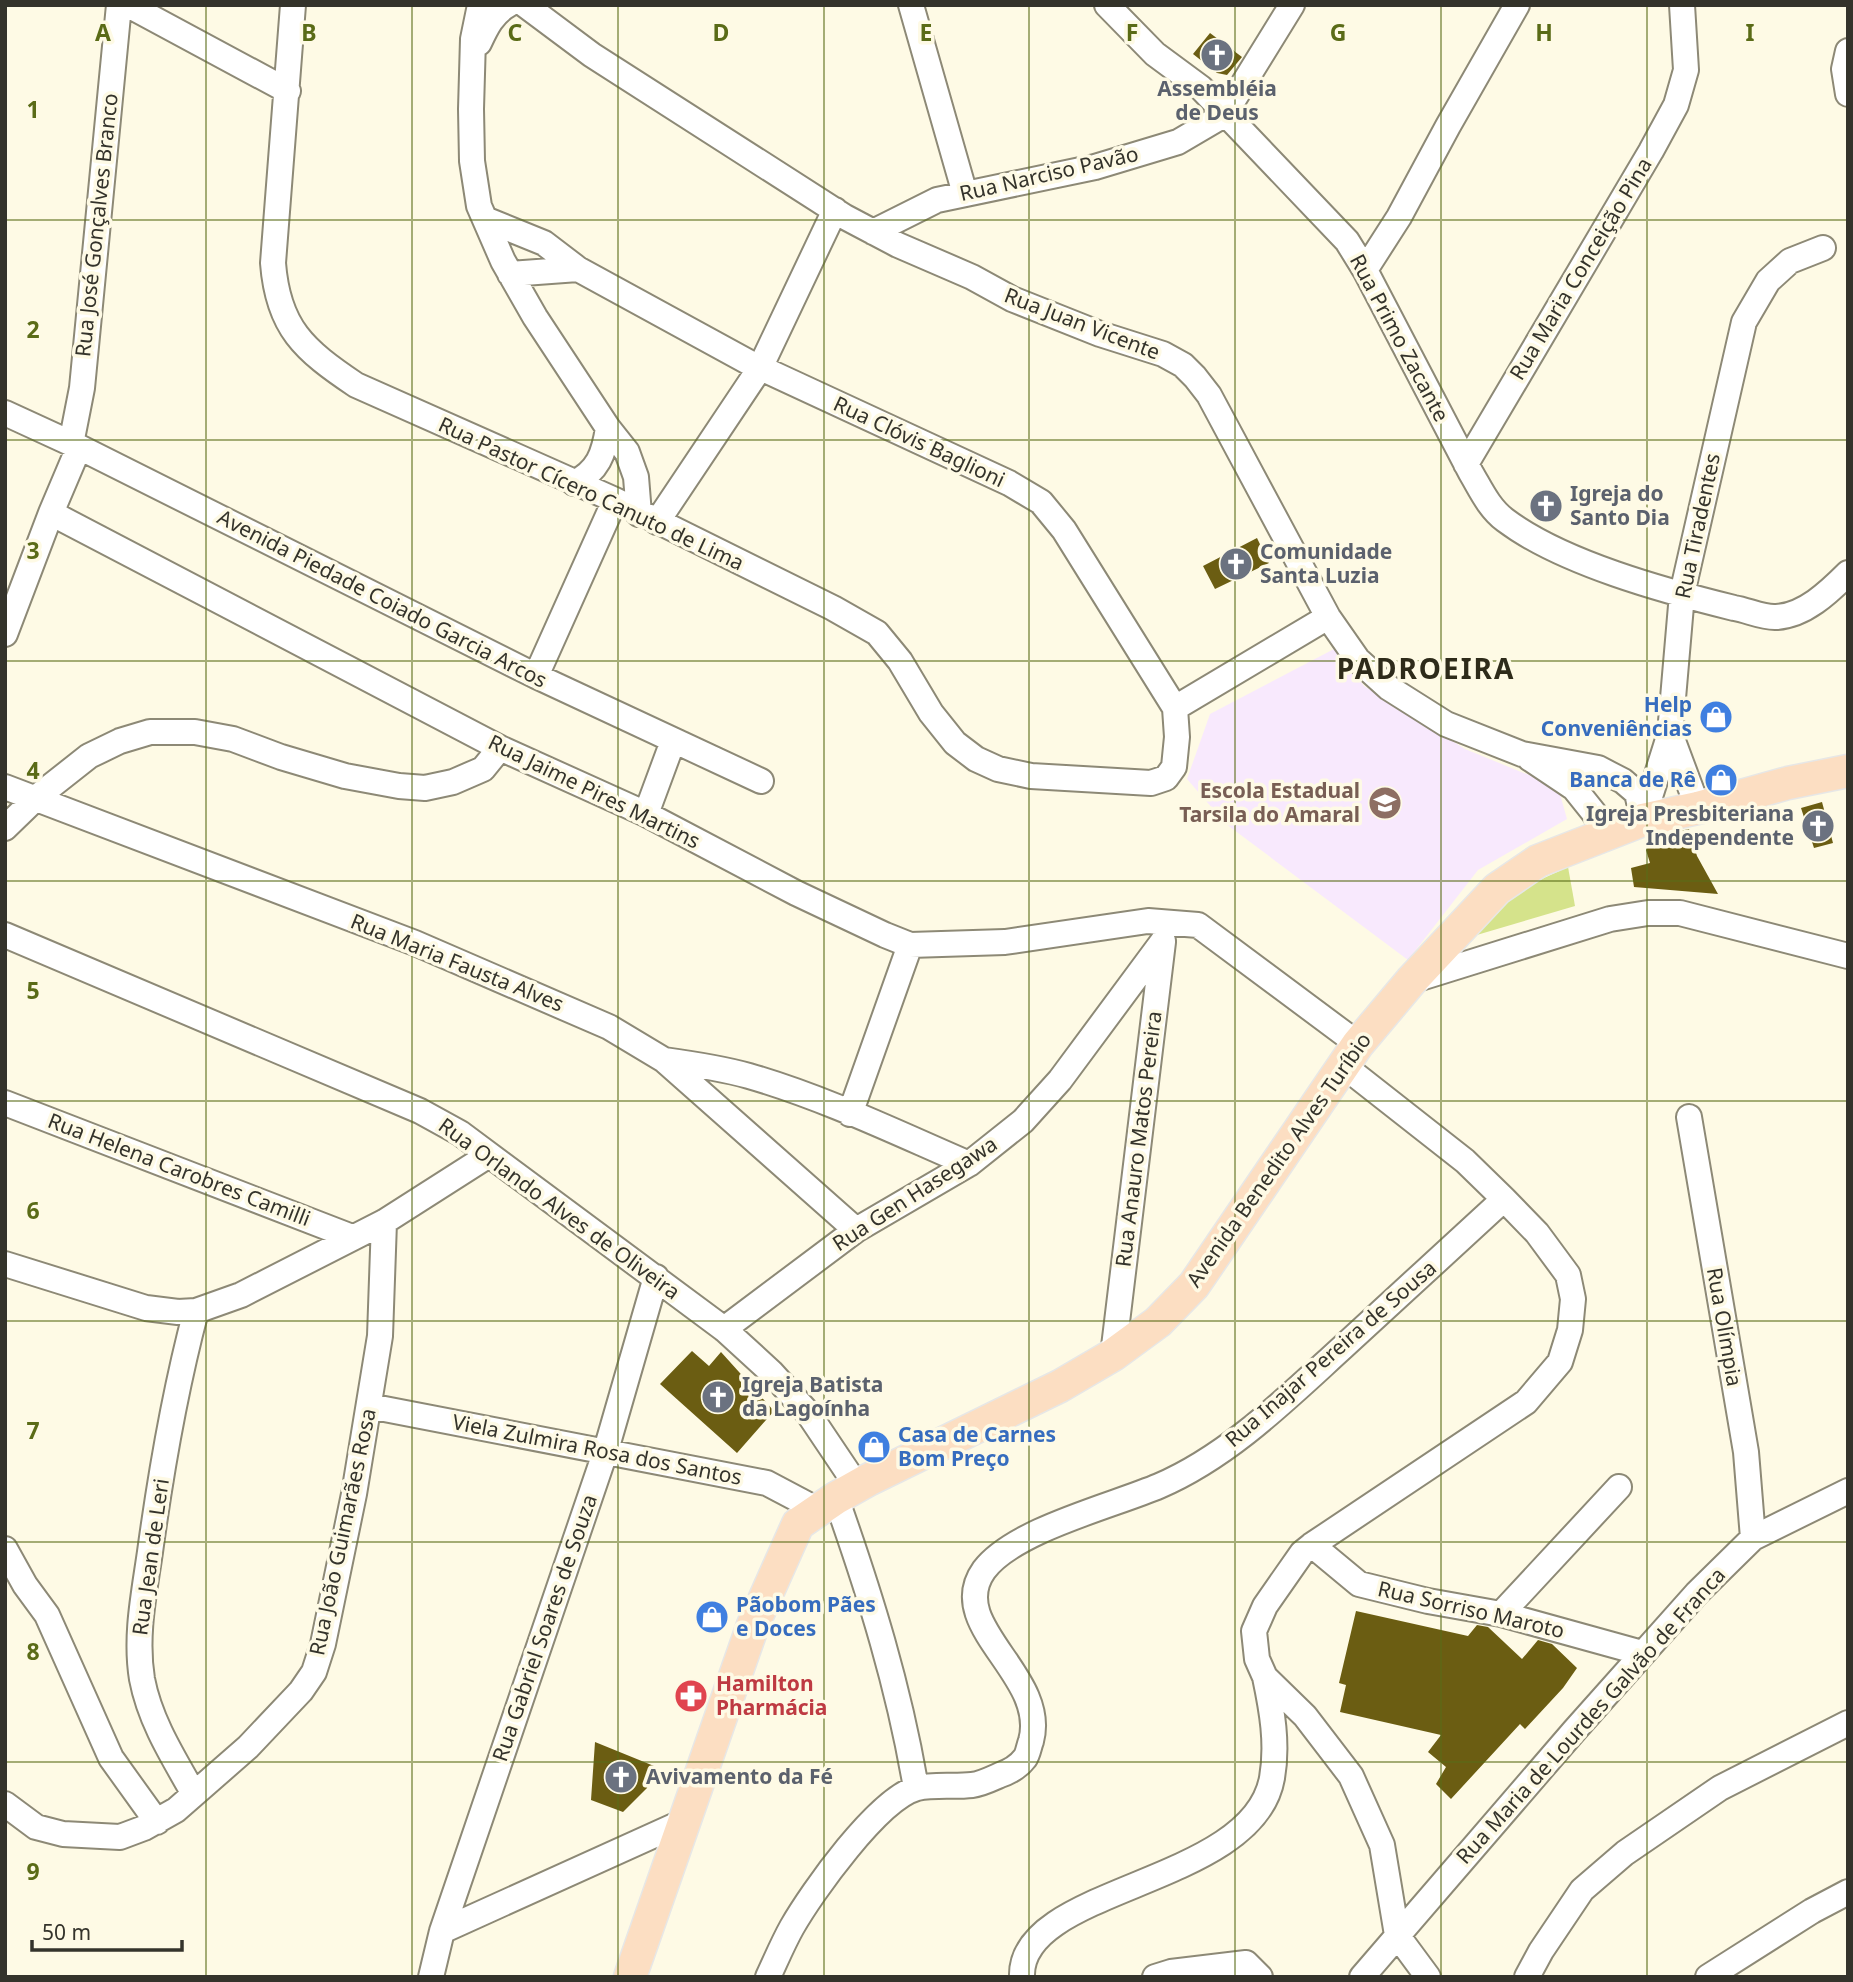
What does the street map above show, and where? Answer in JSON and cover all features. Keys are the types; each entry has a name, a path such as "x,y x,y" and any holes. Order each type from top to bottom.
{"main road":[{"name":"Avenida Benedito Alves Turíbio","path":"630,1977 759,1613 798,1524 837,1498 1060,1385 1113,1355 1158,1322 1194,1285 1351,1055 1411,981 1497,889 1538,861 1643,820 1788,783 1848,771"}],"street":[{"name":"Rua José Gonçalves Branco","path":"5,634 75,446 119,5"},
{"path":"128,5 288,91"},
{"name":"Rua Pastor Cícero Canuto de Lima","path":"293,5 273,262 275,290 284,317 304,345 356,385 615,500 833,608 877,633 900,661 931,713 956,743 976,759 998,769 1031,776 1151,783 1166,778"},
{"path":"480,5 472,59 472,161 479,206 510,274 556,352 627,452 648,518"},
{"path":"472,59 486,27 499,10 508,5"},
{"name":"Rua Juan Vicente","path":"525,5 592,55 873,232 1012,299 1100,334 1163,354 1183,365 1209,395 1328,617 1358,660 1388,688 1446,724 1522,754 1598,768 1623,780 1637,793 1643,820"},
{"path":"911,5 965,194"},
{"name":"Rua Primo Zacante","path":"1107,5 1155,54 1201,88 1347,241 1466,464 1488,503 1503,519 1528,535 1585,563 1682,594 1776,617 1810,607 1848,573"},
{"path":"1224,115 1292,5"},
{"path":"1365,271 1399,218 1517,5"},
{"name":"Rua Maria Conceição Pina","path":"1466,464 1676,105 1686,70 1682,5"},
{"path":"1847,91 1844,69 1848,51"},
{"name":"Rua Narciso Pavão","path":"873,232 937,200 1095,167 1178,142 1224,115"},
{"path":"648,518 760,368 835,210"},
{"path":"1347,241 1399,218"},
{"name":"Rua Clóvis Baglioni","path":"485,219 544,243 578,269 760,368 1009,484 1041,502 1086,563 1175,708 1177,737 1174,767 1166,778"},
{"name":"Rua Tiradentes","path":"1643,820 1670,733 1682,594 1744,322 1768,281 1790,261 1823,248"},
{"path":"510,274 578,269"},
{"name":"Avenida Piedade Coiado Garcia Arcos","path":"5,413 536,676 761,781"},
{"path":"574,484 596,469 605,450 608,428"},
{"path":"536,676 615,500"},
{"name":"Rua Jaime Pires Martins","path":"51,513 500,748 646,814 796,893 910,945 1005,942 1148,921 1165,932 1198,925 1351,1055 1465,1161 1536,1233 1568,1275 1573,1299 1571,1320 1560,1362 1526,1402 1326,1533 1302,1553 1265,1606 1254,1631 1257,1659 1265,1677 1273,1716 1275,1747 1272,1780 1251,1822 1213,1851 1086,1907 1047,1930 1029,1949 1022,1966 1022,1977"},
{"path":"1175,708 1328,617"},
{"path":"5,828 37,797 89,756 120,741 150,732 195,732 233,739 345,776 425,788 453,782 484,769 500,748"},
{"name":"Rua Tiradentes","path":"1670,733 1698,808"},
{"path":"646,814 673,741"},
{"name":"Rua Juan Vicente","path":"1522,754 1574,788 1606,833"},
{"name":"Rua Maria Fausta Alves","path":"5,787 415,943 609,1027 664,1060 856,1230"},
{"path":"1411,981 1609,919 1648,913 1680,914 1848,956"},
{"name":"Rua Gen Hasegawa","path":"724,1329 856,1230 969,1164 1023,1121 1059,1080 1165,932"},
{"name":"Rua Anauro Matos Pereira","path":"1113,1355 1165,932"},
{"name":"Rua Orlando Alves de Oliveira","path":"5,936 420,1111 460,1133 724,1329 771,1372 808,1413 886,1650 906,1730 916,1788"},
{"path":"850,1114 910,945"},
{"path":"664,1060 747,1075 790,1089 969,1164"},
{"name":"Rua Helena Carobres Camilli","path":"5,1102 352,1237"},
{"name":"Rua Olímpia","path":"1689,1117 1746,1452 1754,1538"},
{"path":"5,1264 146,1308 195,1311 241,1295 384,1222 489,1155"},
{"name":"Rua Inajar Pereira de Sousa","path":"916,1788 976,1785 1010,1771 1026,1758 1033,1732 1029,1700 1016,1673 987,1637 977,1613 976,1587 985,1569 1016,1542 1161,1486 1218,1453 1287,1398 1504,1199"},
{"name":"Rua João Guimarães Rosa","path":"5,1804 36,1827 63,1834 120,1836 157,1822 194,1794 257,1737 301,1691 314,1672 323,1644 380,1336 384,1222"},
{"name":"Rua Gabriel Soares de Souza","path":"431,1977 442,1931 606,1450 656,1277"},
{"name":"Rua Jean de Leri","path":"194,1794 152,1717 142,1679 138,1637 158,1493 179,1374 195,1311"},
{"name":"Viela Zulmira Rosa dos Santos","path":"369,1406 606,1450 837,1498"},
{"path":"1501,1614 1619,1487"},
{"name":"Rua Maria de Lourdes Galvão de Franca","path":"1363,1977 1642,1653 1698,1593 1754,1538 1848,1491"},
{"name":"Rua Sorriso Maroto","path":"1312,1545 1359,1584 1428,1601 1501,1614 1642,1653"},
{"path":"5,1549 47,1615 111,1758 157,1822"},
{"path":"1265,1677 1305,1716 1351,1776 1382,1845 1397,1935 1427,1977"},
{"path":"1527,1977 1582,1890 1625,1853 1720,1788 1848,1723"},
{"path":"768,1977 791,1927 851,1843 887,1806 916,1788"},
{"path":"442,1931 683,1822"},
{"path":"1708,1977 1812,1911 1848,1892"},
{"path":"1155,1977 1171,1972 1246,1963 1260,1977"}],"shaded area":[{"name":"Escola Estadual Tarsila do Amaral","path":"1334,649 1364,686 1465,749 1558,787 1567,819 1478,870 1408,960 1226,824 1187,779 1210,714"}],"green space":[{"path":"1568,867 1575,906 1470,937 1518,890"}],"building":[{"name":"Assembléia de Deus","path":"1210,33 1242,57 1227,75 1217,73 1193,54"},
{"name":"Comunidade Santa Luzia","path":"1257,538 1269,563 1215,589 1203,566"},
{"name":"Igreja Presbiteriana Independente","path":"1822,802 1833,843 1814,848 1801,808"},
{"path":"1689,829 1697,856 1718,894 1634,887 1631,868 1650,863 1646,850 1656,836"},
{"name":"Igreja Batista da Lagoínha","path":"692,1351 709,1366 721,1352 774,1411 737,1453 660,1384"},
{"path":"1356,1611 1468,1636 1477,1625 1488,1627 1522,1659 1538,1640 1552,1644 1577,1668 1563,1688 1525,1729 1520,1724 1451,1799 1436,1784 1446,1767 1428,1752 1441,1735 1340,1712 1346,1685 1339,1683"},
{"name":"Avivamento da Fé","path":"595,1742 654,1766 647,1788 623,1812 591,1800"}],"place":[{"name":"Assembléia de Deus","path":"1217,55"},
{"name":"Igreja do Santo Dia","path":"1546,506"},
{"name":"Comunidade Santa Luzia","path":"1236,564"},
{"name":"Help Conveniências","path":"1716,717"},
{"name":"Banca de Rê","path":"1721,780"},
{"name":"Escola Estadual Tarsila do Amaral","path":"1385,803"},
{"name":"Igreja Presbiteriana Independente","path":"1818,826"},
{"name":"Igreja Batista da Lagoínha","path":"718,1397"},
{"name":"Casa de Carnes Bom Preço","path":"874,1447"},
{"name":"Pãobom Pães e Doces","path":"712,1617"},
{"name":"Hamilton Pharmácia","path":"691,1696"},
{"name":"Avivamento da Fé","path":"621,1777"}],"district":[{"name":"PADROEIRA","path":"1426,669"}]}
